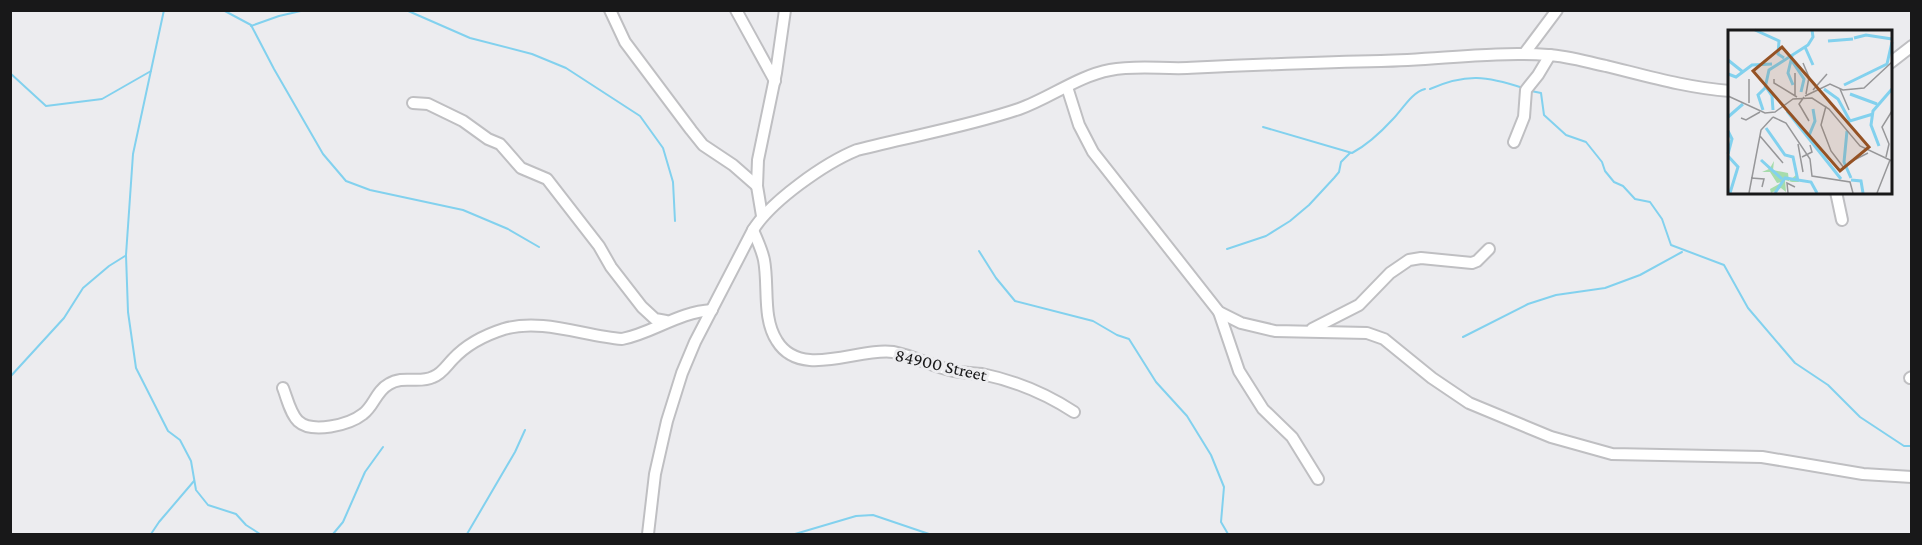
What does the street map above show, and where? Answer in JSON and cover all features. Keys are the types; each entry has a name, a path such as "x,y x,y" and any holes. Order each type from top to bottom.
{"street":[{"path":"610,10 625,42 691,130 704,145 733,165 757,186"},
{"path":"736,10 775,81"},
{"path":"762,216 757,186 758,160 775,81 785,10"},
{"path":"1524,54 1557,10"},
{"path":"1892,61 1911,46"},
{"path":"648,534 655,474 667,422 682,373 711,310 762,216 816,173 842,156 867,147 1018,109 1088,76 1110,70 1131,68 1420,60 1470,55 1524,54 1550,55 1686,85 1728,91"},
{"path":"1514,142 1524,117 1526,90 1550,55"},
{"path":"1067,87 1079,125 1093,152 1219,312 1239,371 1263,409 1292,437 1318,479"},
{"path":"413,102 428,104 463,121 500,144 521,168 553,183 599,246 611,267 642,307 656,319 666,321"},
{"path":"1836,194 1842,220"},
{"name":"84900 Street","path":"753,230 765,262 771,328 778,343 788,352 801,358 823,360 881,351 893,352 955,372 979,374 1023,385 1048,396 1074,412"},
{"path":"1306,331 1359,305 1390,273 1409,260 1421,258 1472,263 1478,261 1489,249"},
{"path":"283,388 292,414 299,422 323,428 363,415 381,389 394,381 432,378 467,346 506,329 523,326 551,327 622,339 633,337 666,321 696,311 711,310"},
{"path":"1219,312 1241,323 1275,331 1367,333 1384,339 1432,378 1469,404 1551,437 1612,454 1762,457 1863,474 1911,477"}],"waterway":[{"path":"164,10 133,154 126,255 128,312 136,368 168,431 180,440 191,461 196,490 208,505 236,514 246,525 260,534"},
{"path":"223,10 251,25 323,154 346,181 370,190 463,210 508,229 539,247"},
{"path":"251,26 305,10"},
{"path":"406,10 470,38 532,54 566,68 640,116 663,148 673,182 675,221"},
{"path":"10,73 46,106 102,99 151,71"},
{"path":"1430,89 1466,78 1487,79 1523,88"},
{"path":"1263,127 1352,153 1374,138 1412,97 1425,89"},
{"path":"1531,91 1541,93 1544,115 1566,135 1586,142 1614,182 1623,186 1635,199 1650,202 1662,219 1671,245 1724,265 1748,308 1795,363 1828,385 1860,417 1904,446 1912,446"},
{"path":"1227,249 1266,236 1290,221 1309,205 1334,178 1339,172 1341,162 1350,153"},
{"path":"979,251 996,278 1015,301 1093,321 1129,339 1156,382 1187,416 1211,455 1224,487 1221,522 1228,534"},
{"path":"1463,337 1528,304 1556,295 1605,288 1640,275 1682,252"},
{"path":"10,377 64,318 83,288 125,256"},
{"path":"467,534 515,452 525,430"},
{"path":"333,534 343,522 365,472 383,447"},
{"path":"151,534 194,481"},
{"path":"795,534 856,516 873,515 929,534"}]}
